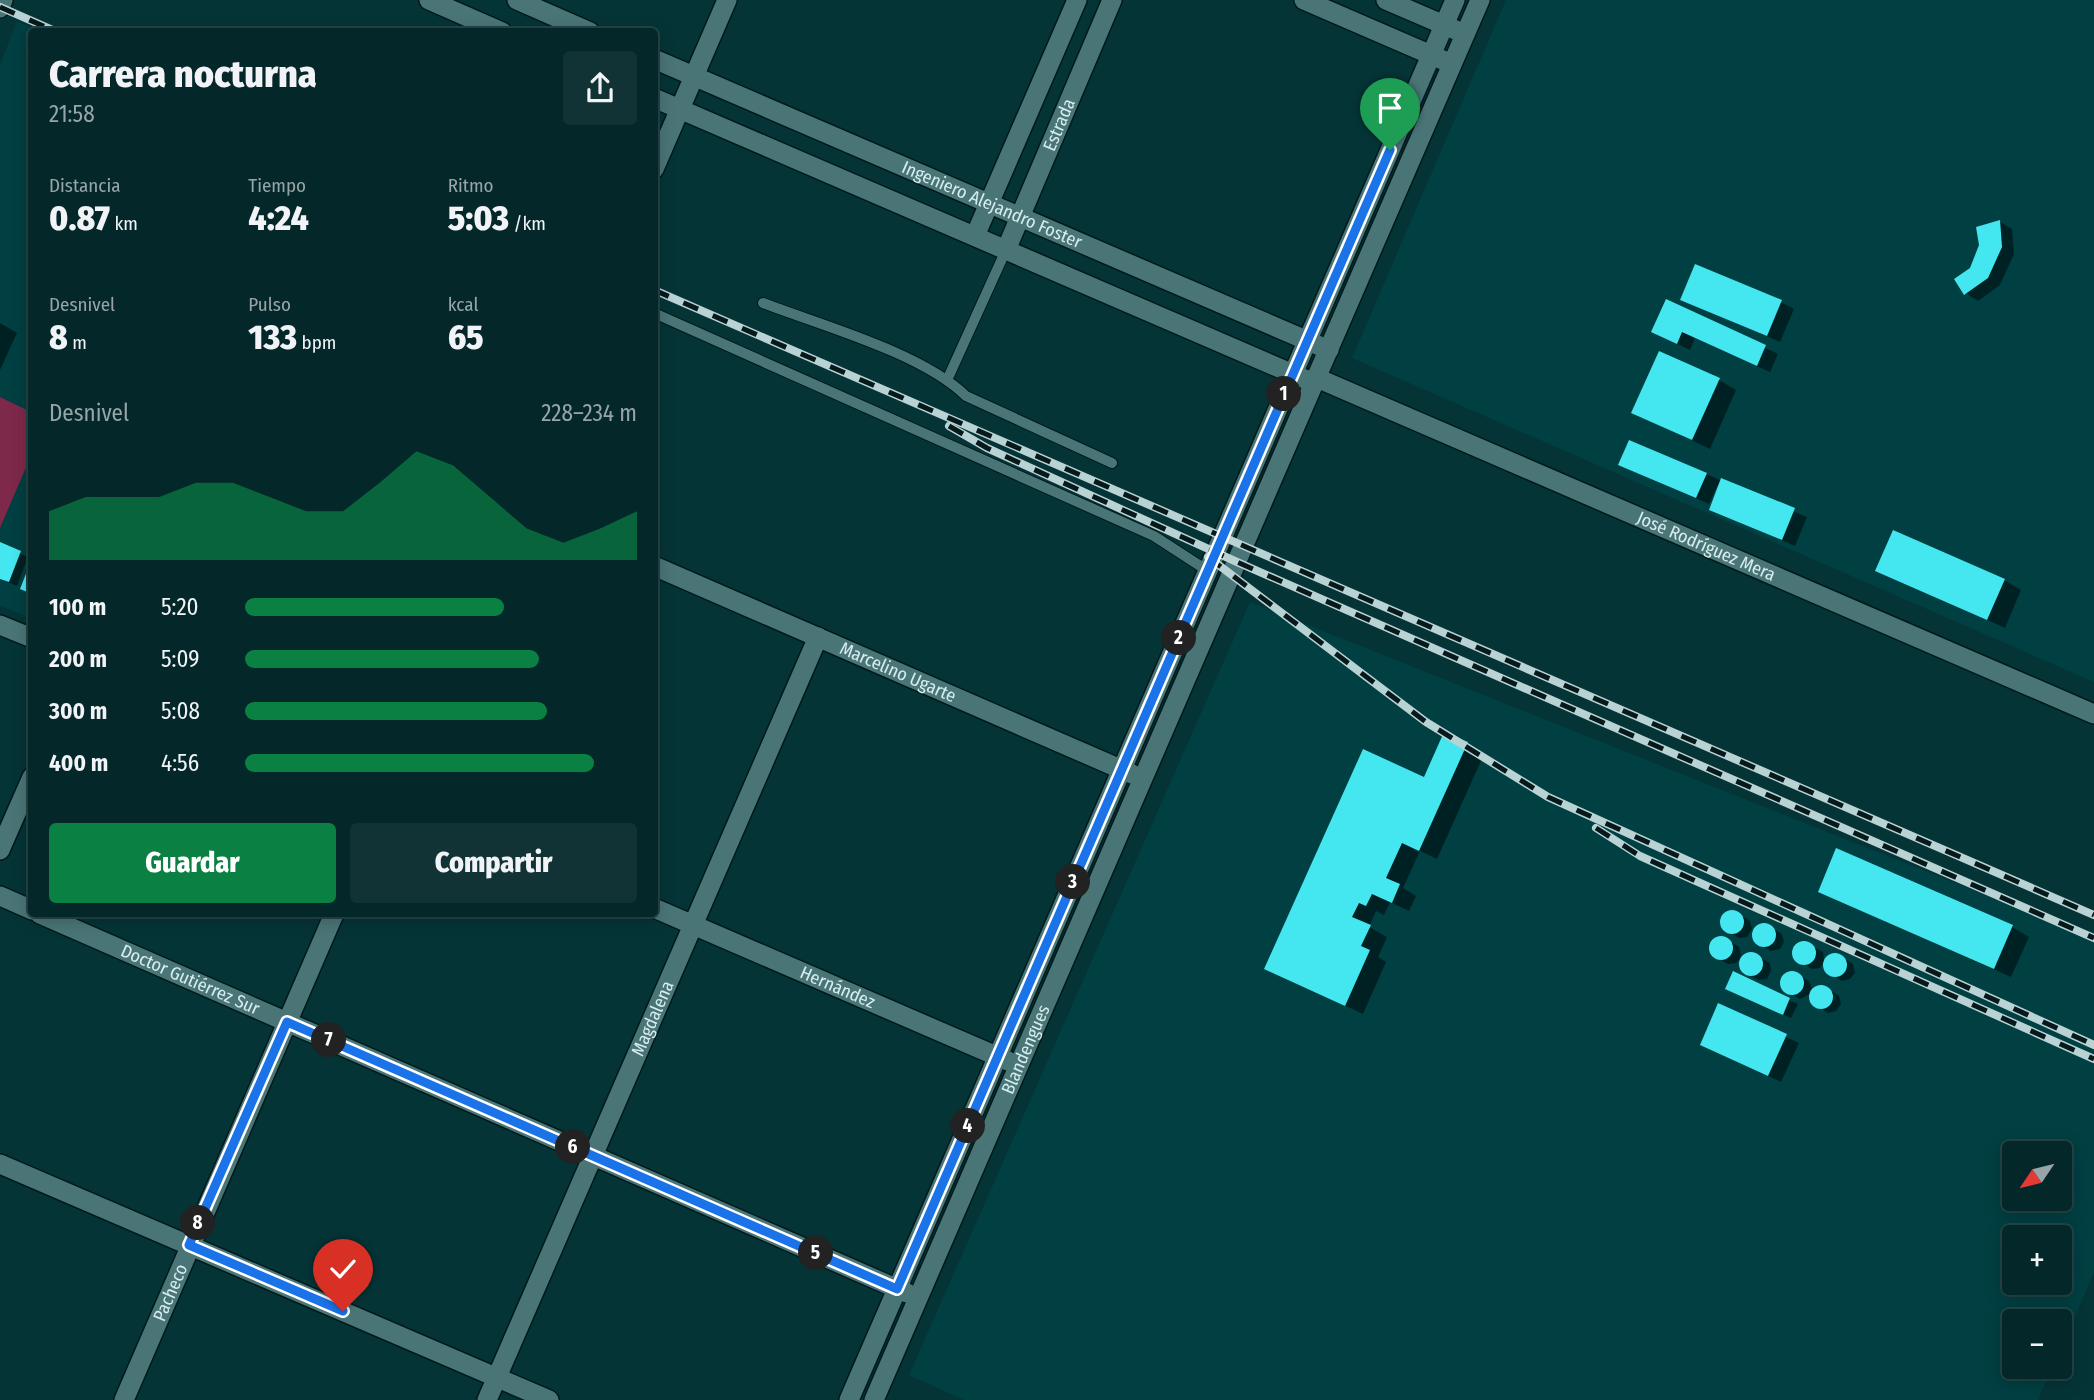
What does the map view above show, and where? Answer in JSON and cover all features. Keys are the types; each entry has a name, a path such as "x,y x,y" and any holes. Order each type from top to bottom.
{"street":[{"path":"0,7 3,0"},
{"path":"429,0 493,28"},
{"path":"517,0 581,28"},
{"path":"658,160 727,0"},
{"name":"Estrada","path":"975,236 1077,0"},
{"name":"Estrada","path":"1006,250 1112,0"},
{"path":"1304,0 1452,64"},
{"path":"1386,0 1465,34"},
{"name":"Blandengues","path":"849,1400 1455,0"},
{"name":"Blandengues","path":"874,1400 1480,0"},
{"name":"Ingeniero Alejandro Foster","path":"658,61 1328,350"},
{"name":"Ingeniero Alejandro Foster","path":"658,99 1293,374 1316,380"},
{"name":"José Rodríguez Mera","path":"1316,380 2094,714"},
{"name":"Marcelino Ugarte","path":"658,568 1143,778"},
{"path":"0,625 28,636"},
{"name":"Magdalena","path":"487,1400 818,637"},
{"path":"0,850 28,786"},
{"path":"0,896 28,908"},
{"name":"Hernández","path":"658,910 1019,1065"},
{"name":"Doctor Gutiérrez Sur","path":"47,917 918,1298"},
{"name":"Pacheco","path":"124,1400 333,917"},
{"path":"0,1164 549,1400"}],"lane":[{"path":"948,378 1006,250"},
{"path":"763,303 912,360 948,378 966,396 1112,463"},
{"path":"658,315 1154,536 1208,571"}],"shaded area":[{"path":"1506,0 2094,0 2094,682 1352,358"},
{"path":"17,21 33,28 28,28 28,411 0,397 0,65"},
{"path":"0,397 28,411 28,463 0,528"},
{"path":"28,463 28,618 0,605 0,528"},
{"path":"1250,602 2094,938 2094,1273 2072,1323 2072,1309 2002,1309 2002,1379 2047,1379 2038,1400 964,1400 909,1375"}],"building":[{"path":"2000,220 2002,247 1988,278 1964,295 1954,279 1970,268 1979,245 1976,227"},
{"path":"1695,264 1782,300 1767,336 1680,300"},
{"path":"1666,299 1766,345 1757,366 1682,332 1677,344 1651,332"},
{"path":"1659,351 1720,378 1692,440 1631,413"},
{"path":"1629,440 1707,473 1696,498 1618,465"},
{"path":"1721,478 1795,508 1782,540 1709,510"},
{"path":"1893,530 2005,579 1987,620 1875,571"},
{"path":"0,542 21,551 9,582 0,579"},
{"path":"28,569 28,592 20,589"},
{"path":"1444,732 1468,742 1419,851 1402,843 1386,878 1400,884 1392,903 1372,894 1366,906 1359,903 1352,917 1371,925 1361,946 1370,950 1345,1006 1264,969 1363,749 1424,777"},
{"path":"1836,848 2013,925 1994,969 1818,892"},
{"path":"1732,910 1741,913 1744,922 1741,931 1732,934 1723,931 1720,922 1723,913"},
{"path":"1764,923 1773,926 1776,935 1773,944 1764,947 1755,944 1752,935 1755,926"},
{"path":"1721,936 1730,939 1733,948 1730,957 1721,960 1712,957 1709,948 1712,939"},
{"path":"1804,941 1813,944 1816,953 1813,962 1804,965 1795,962 1792,953 1795,944"},
{"path":"1751,952 1760,955 1763,964 1760,973 1751,976 1742,973 1739,964 1742,955"},
{"path":"1835,953 1844,956 1847,965 1844,974 1835,977 1826,974 1823,965 1826,956"},
{"path":"1733,971 1790,998 1783,1015 1725,989"},
{"path":"1792,971 1801,974 1804,983 1801,992 1792,995 1783,992 1780,983 1783,974"},
{"path":"1821,985 1830,988 1833,997 1830,1006 1821,1009 1812,1006 1809,997 1812,988"},
{"path":"1718,1003 1787,1034 1768,1076 1700,1045"}],"railway":[{"path":"0,7 48,28"},
{"path":"658,292 2094,915"},
{"path":"949,426 987,448 1237,562 2094,938"},
{"path":"1208,557 1426,722 1548,797 2094,1045"},
{"path":"1596,828 1640,856 2094,1059"}],"route":[{"path":"343,1311 189,1245 287,1022 897,1289 1390,150"}]}
